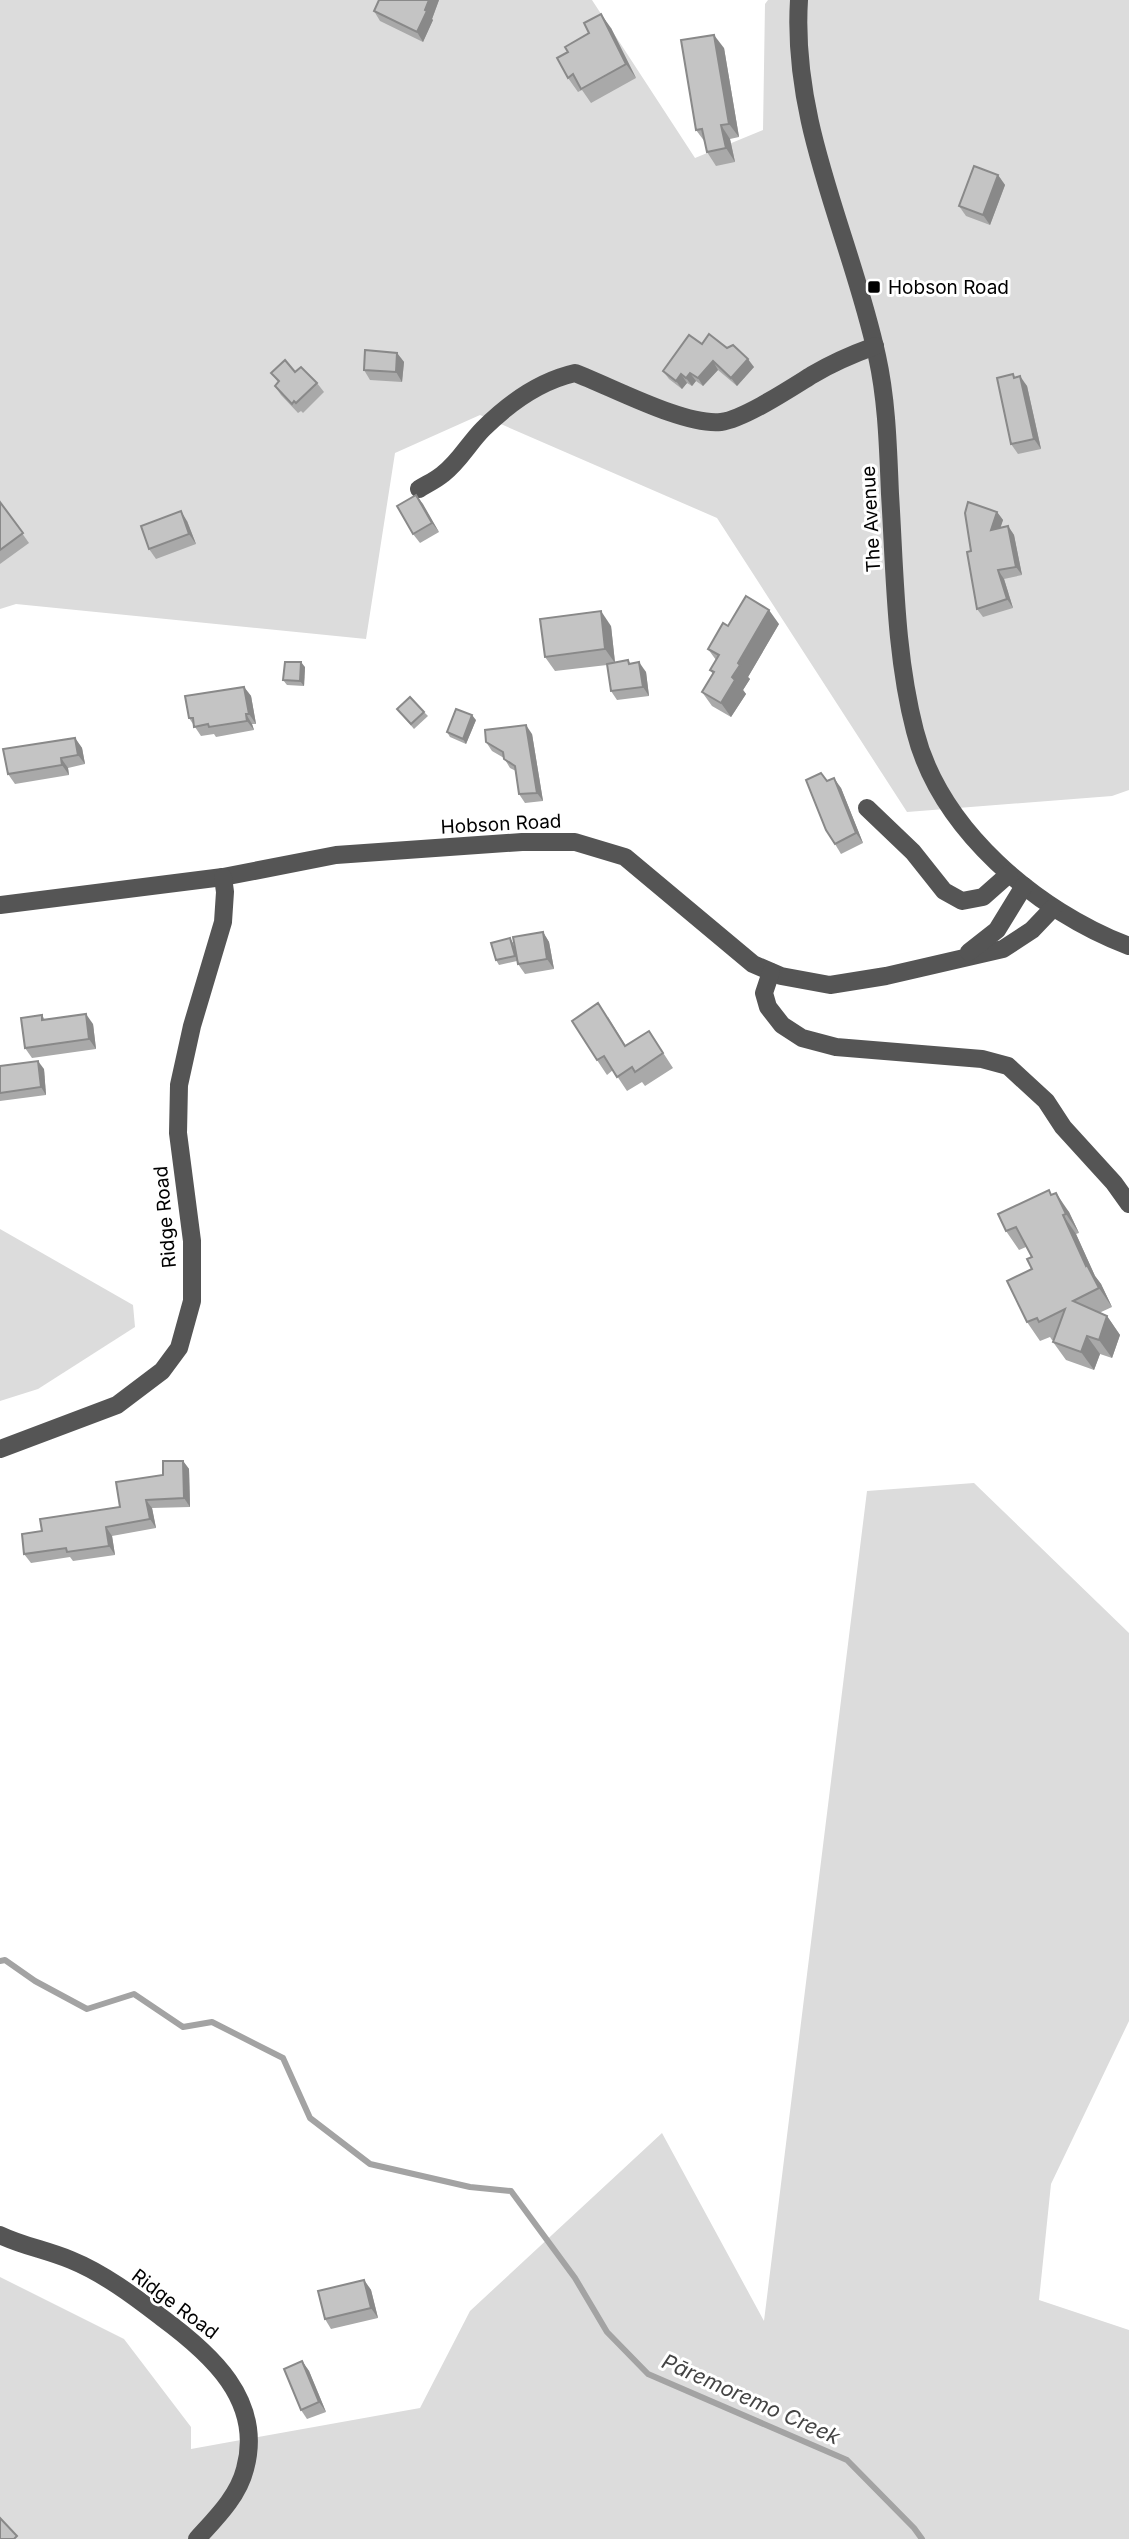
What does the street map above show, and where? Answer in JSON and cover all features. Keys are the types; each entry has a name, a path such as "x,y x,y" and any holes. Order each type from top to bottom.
{"street":[{"name":"The Avenue","path":"799,0 799,60 811,135 875,346 885,402 902,662 916,734 928,766 958,818 1009,874 1053,908 1129,946"},
{"path":"419,489 442,475 469,447 480,431 504,410 546,381 575,373 666,410 699,420 723,422 780,395 849,356 875,346"},
{"path":"867,808 913,852 944,891 962,901 983,897 1009,874"},
{"name":"Hobson Road","path":"0,905 223,877 336,855 523,842 575,842 625,857 753,964 806,982 830,985 886,976 1003,949 1021,939 1053,908"},
{"name":"Ridge Road","path":"0,1449 117,1405 162,1371 179,1348 191,1301 192,1253 178,1133 179,1085 192,1026 223,922 223,877"},
{"name":"Hobson Road","path":"960,957 997,930 1024,886"},
{"path":"771,972 764,993 768,1007 782,1025 802,1038 836,1047 982,1059 1008,1066 1046,1101 1063,1127 1114,1183 1129,1204"},
{"name":"Ridge Road","path":"0,2235 72,2260 133,2295 203,2349 221,2368 238,2396 247,2421 249,2445 245,2470 220,2514 197,2539"}],"shaded area":[{"path":"0,0 592,0 695,158 763,130 765,4 768,0 1129,0 1129,790 1112,796 907,812 717,518 480,415 395,453 366,639 16,604 0,609"},
{"path":"0,1229 133,1305 135,1327 38,1389 0,1401"},
{"path":"974,1483 1129,1633 1129,2021 1051,2184 1039,2300 1129,2330 1129,2539 0,2539 0,2277 124,2339 191,2427 191,2449 420,2408 470,2311 662,2133 764,2321 867,1491"}],"building":[{"path":"379,0 429,0 417,32 374,11"},
{"path":"601,14 626,64 581,89 573,74 568,78 557,58 568,52 565,47 589,33 584,23"},
{"path":"714,35 729,124 721,125 726,148 707,152 702,129 696,130 681,40"},
{"path":"974,166 998,175 983,215 959,206"},
{"path":"709,334 727,348 733,345 748,359 731,378 713,361 698,378 690,373 686,378 681,374 676,381 663,371 689,335 702,344"},
{"path":"365,350 397,353 396,372 364,370"},
{"path":"285,360 295,372 301,367 317,383 292,404 275,386 279,381 271,373"},
{"path":"1013,374 1014,378 1020,376 1034,439 1011,444 997,378"},
{"path":"416,495 432,523 413,534 397,506"},
{"path":"0,502 23,533 0,550"},
{"path":"968,502 997,512 991,530 1008,526 1016,567 998,570 1007,599 977,609 967,552 971,551 965,513"},
{"path":"181,511 189,534 149,549 141,526"},
{"path":"746,596 769,610 738,663 740,665 732,677 735,680 721,703 702,692 714,672 710,670 719,655 708,649 723,623 728,626"},
{"path":"601,611 605,649 545,657 540,619"},
{"path":"628,660 629,664 639,662 643,687 611,691 607,664"},
{"path":"285,662 301,662 300,681 283,680"},
{"path":"244,687 249,714 246,714 247,721 194,727 193,718 189,718 185,696"},
{"path":"410,697 424,712 411,724 397,709"},
{"path":"456,709 472,715 463,739 447,732"},
{"path":"526,725 537,793 519,794 515,766 504,759 503,752 486,742 485,730"},
{"path":"75,738 78,755 61,758 62,765 8,774 3,749"},
{"path":"821,773 827,781 834,778 856,833 835,844 826,830 806,780"},
{"path":"543,932 547,959 518,964 513,937"},
{"path":"510,938 515,956 496,960 491,943"},
{"path":"598,1003 625,1046 649,1031 663,1053 635,1072 632,1067 617,1077 604,1056 597,1060 572,1021"},
{"path":"86,1014 89,1039 25,1048 21,1018 42,1015 42,1020"},
{"path":"38,1061 41,1087 0,1093 0,1066"},
{"path":"1049,1190 1051,1195 1056,1193 1086,1266 1099,1288 1073,1301 1107,1316 1099,1340 1087,1336 1081,1352 1053,1342 1065,1309 1039,1322 1037,1318 1027,1322 1007,1281 1032,1269 1027,1259 1032,1257 1016,1227 1006,1231 998,1214"},
{"path":"163,1461 183,1461 184,1498 146,1500 150,1519 106,1527 109,1546 24,1554 22,1534 42,1531 40,1519 120,1507 116,1482 163,1475"},
{"path":"364,2280 371,2308 325,2319 318,2291"},
{"path":"302,2361 319,2402 301,2410 284,2369"},
{"path":"0,2518 17,2536 14,2539 0,2539"}],"waterway":[{"name":"Pāremoremo Creek","path":"0,1961 5,1960 35,1981 87,2009 134,1994 183,2027 212,2022 283,2058 310,2118 370,2164 470,2187 511,2191 575,2278 607,2332 648,2374 847,2460 922,2539"}],"place":[{"name":"Hobson Road","path":"874,287"}]}
